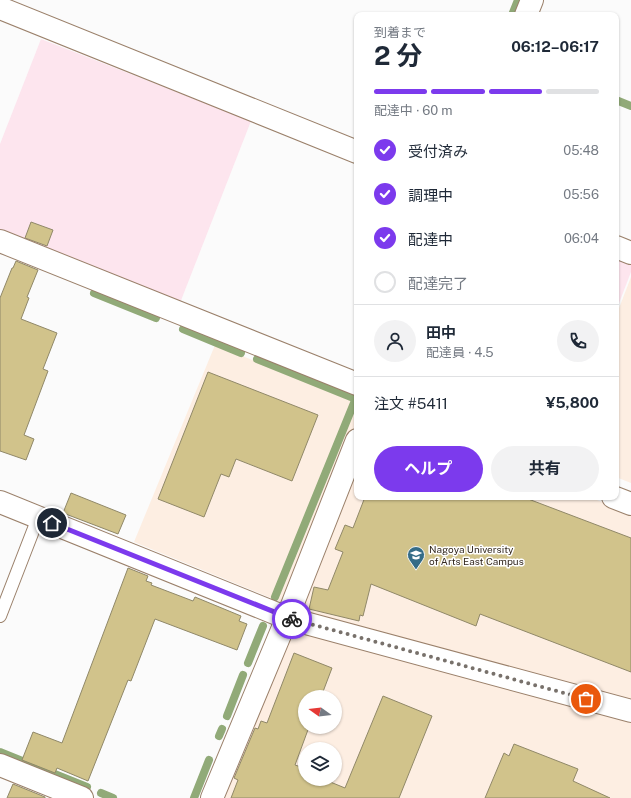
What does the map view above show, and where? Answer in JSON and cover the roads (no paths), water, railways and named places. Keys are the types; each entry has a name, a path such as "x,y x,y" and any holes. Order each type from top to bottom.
{"street":[{"path":"527,12 532,0"},
{"path":"0,8 354,151"},
{"path":"0,241 354,383"},
{"path":"619,248 631,253"},
{"path":"212,798 354,448"},
{"path":"619,499 631,504"},
{"path":"0,502 286,618 631,711"},
{"path":"0,765 82,798"}],"lane":[{"path":"0,616 38,518"}],"waterway":[{"path":"513,12 518,0"},
{"path":"619,101 631,106"},
{"path":"94,293 156,318"},
{"path":"183,329 241,353"},
{"path":"257,359 354,398"},
{"path":"275,597 354,403"},
{"path":"248,663 263,626"},
{"path":"227,716 243,675"},
{"path":"219,736 222,729"},
{"path":"0,752 87,787"},
{"path":"194,798 209,760"},
{"path":"101,793 113,798"}],"place":[{"name":"Nagoya University of Arts East Campus","path":"416,570"}]}
